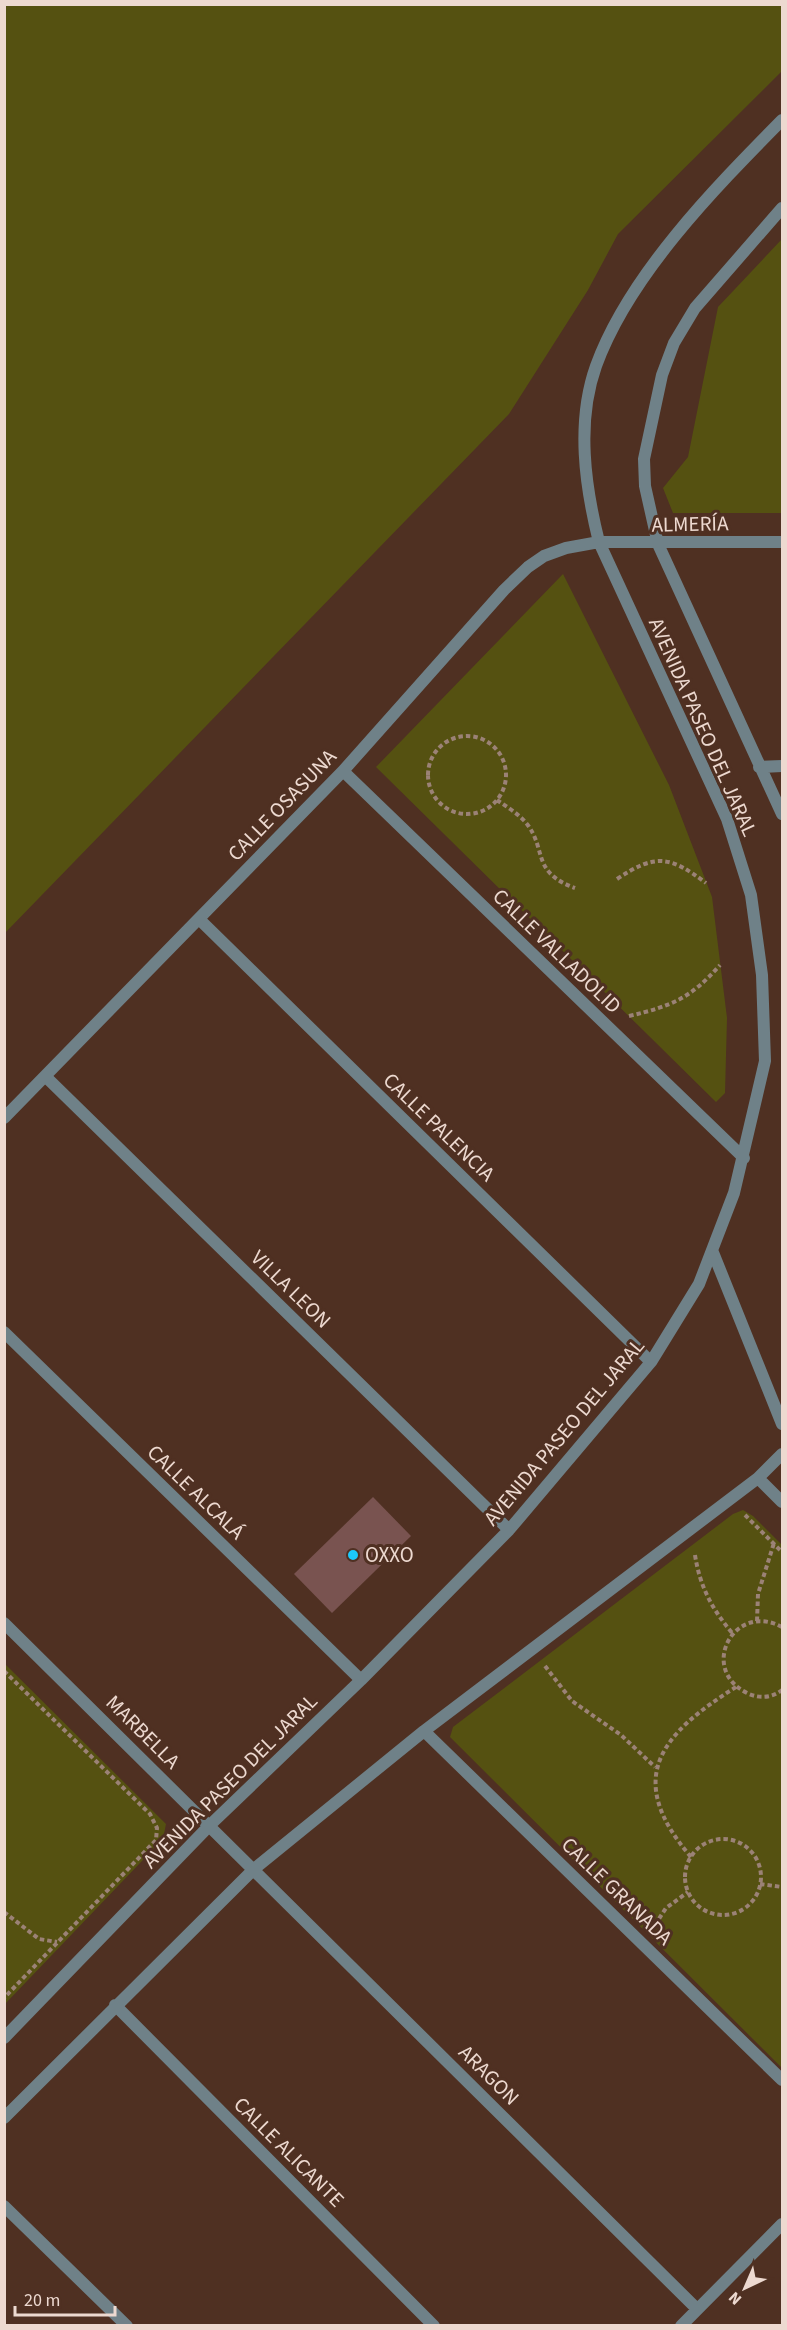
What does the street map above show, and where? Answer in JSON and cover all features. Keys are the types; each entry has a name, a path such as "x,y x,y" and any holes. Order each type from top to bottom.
{"street":[{"name":"AVENIDA PASEO DEL JARAL","path":"4,2038 210,1825 361,1680 509,1530 651,1362 699,1284 744,1158 765,1061 762,975 751,895 727,819 599,542 590,507 585,463 586,417 596,368 615,324 641,281 718,187 783,120"},
{"name":"AVENIDA PASEO DEL JARAL","path":"783,208 695,308 674,343 649,426 644,459 645,486 658,544 759,767 783,814"},
{"name":"ALMERÍA","path":"599,542 658,544 783,542"},
{"name":"CALLE OSASUNA","path":"4,1118 200,920 343,771 504,590 528,567 544,556 566,548 599,542"},
{"path":"759,767 783,766"},
{"name":"CALLE VALLADOLID","path":"343,771 744,1158"},
{"name":"CALLE PALENCIA","path":"200,920 651,1362"},
{"name":"VILLA LEON","path":"45,1076 509,1530"},
{"path":"712,1250 783,1424"},
{"name":"CALLE ALCALÁ","path":"4,1332 361,1680"},
{"path":"4,2118 254,1869 424,1731 758,1478 783,1454"},
{"path":"758,1478 783,1502"},
{"name":"MARBELLA","path":"4,1623 254,1869"},
{"name":"CALLE GRANADA","path":"424,1731 783,2080"},
{"name":"ARAGON","path":"254,1869 697,2309"},
{"name":"CALLE ALICANTE","path":"116,2005 434,2325"},
{"path":"4,2206 127,2325"},
{"path":"681,2325 783,2224"}],"path":[{"path":"466,737 491,745 500,755 505,768 506,782 497,800 475,813 459,813 444,806 433,793 429,779 430,765 439,749 452,740 466,737"},
{"path":"497,800 525,822 544,866 563,884 575,888"},
{"path":"617,879 643,864 664,861 683,866 706,883"},
{"path":"628,1016 654,1010 688,997 720,965"},
{"path":"735,1518 743,1514 783,1552"},
{"path":"757,1621 758,1594 774,1543"},
{"path":"694,1548 698,1576 708,1601 733,1634"},
{"path":"783,1627 771,1622 757,1621 741,1626 733,1634 724,1650 723,1663 736,1687 758,1697 767,1697 783,1690"},
{"path":"542,1662 572,1701 621,1735 656,1768"},
{"path":"4,1671 150,1814 157,1828 156,1840 4,1998"},
{"path":"691,1857 663,1815 656,1793 656,1768 661,1752 677,1732 705,1707 736,1687"},
{"path":"732,1840 742,1845 756,1858 759,1866 760,1884 750,1905 739,1912 728,1915 712,1914 700,1908 688,1892 685,1881 685,1868 691,1857 710,1841 732,1840"},
{"path":"760,1884 783,1887"},
{"path":"652,1935 658,1918 666,1908 688,1892"},
{"path":"4,1912 39,1938 58,1942"}],"shaded area":[{"path":"5,4 782,5 782,71 618,234 588,290 509,414 5,933"},
{"path":"782,239 782,513 673,513 663,488 688,457 718,307"},
{"path":"563,574 669,785 712,897 727,1018 725,1093 716,1102 376,767"},
{"path":"743,1510 753,1516 782,1545 782,2068 450,1737 453,1727 733,1514"},
{"path":"4,1663 166,1824 163,1839 5,2004"}],"building":[{"name":"OXXO","path":"373,1497 411,1536 332,1613 294,1574"}],"place":[{"name":"OXXO","path":"353,1555"}]}
